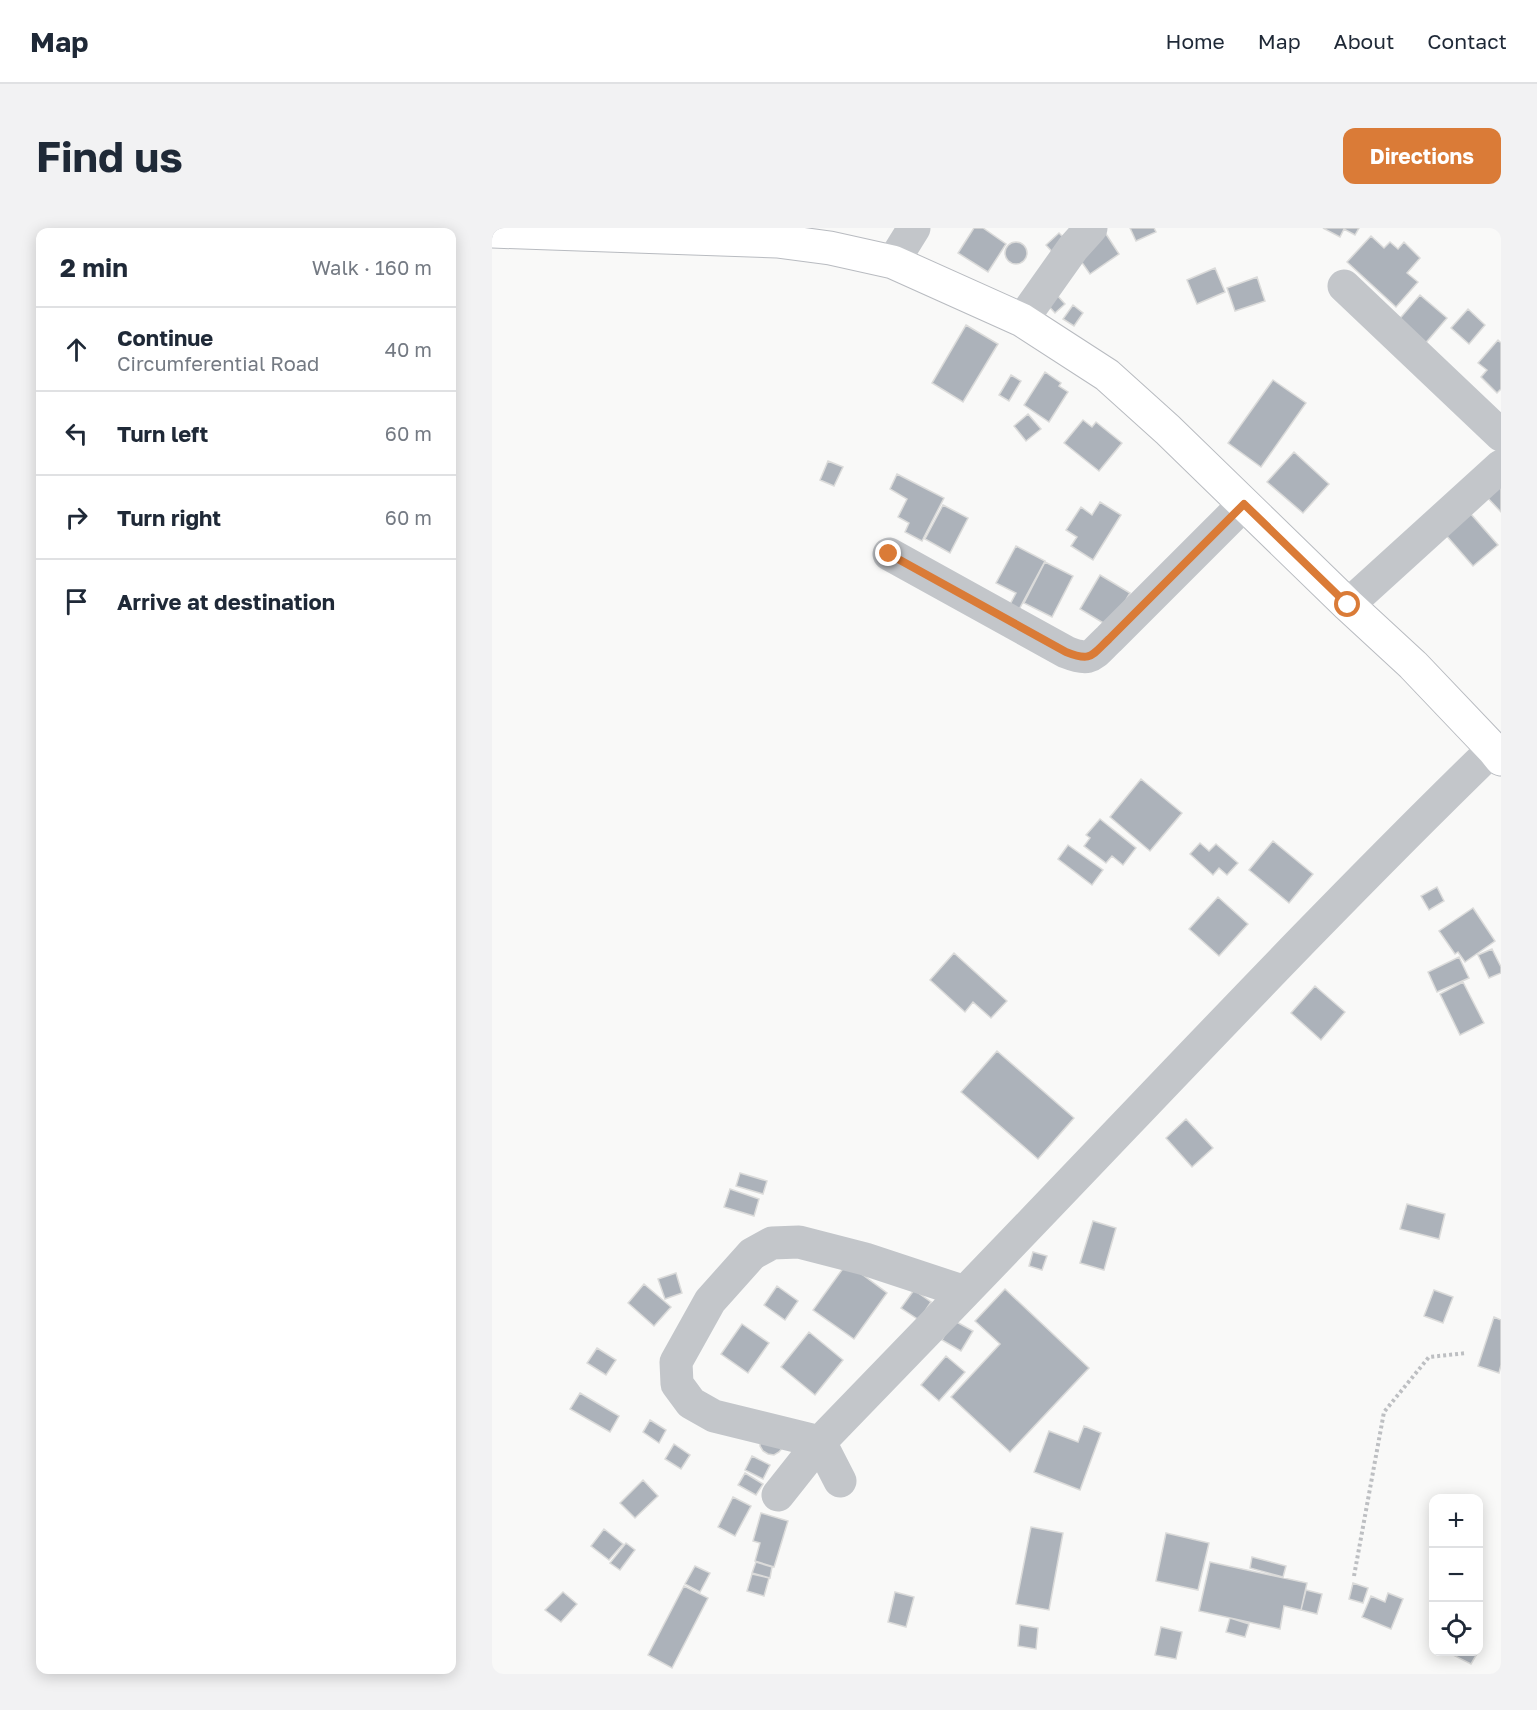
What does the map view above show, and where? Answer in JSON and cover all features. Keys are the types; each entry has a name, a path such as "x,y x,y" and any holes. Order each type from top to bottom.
{"main road":[{"path":"492,231 777,241 830,248 893,262 1022,320 1107,375 1168,430 1348,605 1413,664 1497,754"}],"street":[{"path":"893,262 914,228"},
{"path":"1022,320 1090,228"},
{"path":"1344,286 1501,435"},
{"path":"1348,605 1501,466"},
{"path":"889,554 1066,652 1086,658 1109,639 1244,504"},
{"path":"778,1495 820,1442 1235,1009 1420,819 1497,754"},
{"path":"840,1481 820,1442 714,1416 691,1403 677,1384 676,1362 710,1301 752,1254 772,1243 799,1242 865,1259 965,1292"}],"path":[{"path":"1354,1576 1384,1412 1429,1357 1467,1353"}],"building":[{"path":"974,228 983,228 1006,244 988,272 958,253"},
{"path":"1130,228 1154,228 1156,232 1136,241"},
{"path":"1323,228 1359,228 1355,235 1344,229 1340,237"},
{"path":"1059,233 1069,243 1056,256 1046,245"},
{"path":"1106,234 1119,254 1090,274 1076,254"},
{"path":"1371,236 1384,248 1390,242 1398,249 1404,242 1420,258 1407,273 1418,282 1396,307 1347,262"},
{"path":"1012,242 1020,242 1027,249 1027,257 1020,264 1012,264 1005,257 1005,249"},
{"path":"1215,268 1225,292 1197,304 1187,280"},
{"path":"1257,277 1265,301 1235,311 1227,288"},
{"path":"1055,293 1065,304 1055,313 1045,302"},
{"path":"1420,295 1447,318 1423,346 1396,323"},
{"path":"1073,305 1083,313 1074,326 1063,319"},
{"path":"1468,309 1485,325 1469,344 1451,328"},
{"path":"966,325 998,344 963,402 932,383"},
{"path":"1498,340 1501,343 1501,389 1497,393 1481,377 1487,370 1478,363"},
{"path":"1045,372 1061,383 1059,386 1068,392 1049,422 1024,405"},
{"path":"1011,375 1021,381 1009,401 999,395"},
{"path":"1273,380 1306,403 1261,467 1228,443"},
{"path":"1028,414 1041,429 1026,441 1014,426"},
{"path":"1083,420 1092,427 1096,422 1122,443 1099,471 1064,443"},
{"path":"1294,452 1329,484 1303,513 1267,482"},
{"path":"828,461 843,467 834,486 820,480"},
{"path":"897,474 944,498 922,541 905,532 909,523 898,517 907,499 890,489"},
{"path":"1501,478 1501,512 1484,494"},
{"path":"1100,502 1121,515 1093,560 1071,546 1077,537 1066,530 1081,507 1092,515"},
{"path":"943,505 968,518 950,553 925,539"},
{"path":"1470,513 1498,545 1473,566 1445,534"},
{"path":"1016,546 1045,561 1016,615 1007,610 1016,593 996,583"},
{"path":"1045,562 1073,576 1052,617 1024,603"},
{"path":"1100,575 1130,593 1110,627 1080,609"},
{"path":"1141,779 1182,813 1150,851 1110,817"},
{"path":"1100,819 1136,848 1123,865 1112,856 1106,863 1084,846 1090,838 1086,835"},
{"path":"1273,841 1313,874 1289,903 1249,870"},
{"path":"1200,843 1209,851 1216,844 1238,863 1227,875 1219,868 1213,875 1190,854"},
{"path":"1068,845 1103,870 1092,885 1058,859"},
{"path":"1437,887 1444,901 1429,910 1421,896"},
{"path":"1218,897 1248,924 1219,956 1189,929"},
{"path":"1473,908 1495,941 1465,962 1458,952 1455,954 1439,931"},
{"path":"1492,949 1501,967 1501,973 1489,978 1478,955"},
{"path":"954,953 1007,1001 991,1018 973,1002 965,1012 930,980"},
{"path":"1459,957 1469,978 1437,992 1428,972"},
{"path":"1463,982 1484,1023 1460,1035 1440,994"},
{"path":"1315,986 1345,1012 1321,1040 1291,1013"},
{"path":"997,1051 1074,1118 1038,1159 961,1092"},
{"path":"1186,1119 1213,1148 1192,1167 1166,1138"},
{"path":"740,1173 767,1181 763,1194 736,1186"},
{"path":"730,1189 759,1199 754,1216 724,1207"},
{"path":"1407,1204 1445,1214 1439,1239 1400,1229"},
{"path":"1093,1221 1116,1228 1104,1270 1080,1263"},
{"path":"1033,1252 1047,1256 1042,1270 1029,1266"},
{"path":"847,1263 887,1293 854,1339 813,1310"},
{"path":"676,1273 682,1293 665,1299 658,1279"},
{"path":"644,1284 671,1307 654,1326 628,1303"},
{"path":"777,1286 798,1301 785,1320 764,1305"},
{"path":"1005,1289 1089,1368 1010,1452 951,1397 1000,1344 975,1321"},
{"path":"914,1290 931,1302 919,1320 901,1308"},
{"path":"1434,1290 1453,1297 1443,1323 1424,1316"},
{"path":"1494,1317 1501,1320 1499,1373 1478,1366"},
{"path":"953,1320 973,1331 961,1351 942,1340"},
{"path":"742,1324 769,1343 748,1373 721,1354"},
{"path":"809,1332 843,1360 815,1395 781,1367"},
{"path":"597,1348 616,1360 606,1375 587,1363"},
{"path":"946,1356 965,1372 939,1401 921,1385"},
{"path":"580,1393 619,1416 610,1432 570,1409"},
{"path":"650,1420 666,1430 659,1443 643,1432"},
{"path":"1084,1426 1101,1433 1080,1490 1034,1472 1049,1431 1078,1442"},
{"path":"760,1439 783,1447 774,1455 768,1454 760,1446"},
{"path":"674,1444 690,1455 681,1469 665,1459"},
{"path":"752,1456 770,1465 763,1479 745,1470"},
{"path":"745,1473 763,1484 756,1495 738,1485"},
{"path":"643,1480 658,1496 635,1518 620,1503"},
{"path":"733,1497 751,1506 735,1536 718,1527"},
{"path":"761,1513 788,1521 774,1567 755,1561 760,1543 753,1541"},
{"path":"1031,1527 1063,1533 1049,1610 1016,1604"},
{"path":"604,1529 623,1544 609,1560 591,1546"},
{"path":"1166,1533 1209,1543 1198,1590 1156,1581"},
{"path":"626,1543 635,1550 620,1570 610,1563"},
{"path":"1252,1557 1286,1566 1283,1577 1250,1568"},
{"path":"756,1562 772,1567 770,1578 752,1573"},
{"path":"1210,1562 1307,1583 1301,1610 1284,1606 1280,1629 1199,1611"},
{"path":"695,1566 710,1573 700,1592 685,1584"},
{"path":"752,1574 769,1578 764,1596 747,1591"},
{"path":"1353,1583 1368,1588 1363,1603 1349,1599"},
{"path":"684,1586 708,1598 672,1668 648,1655"},
{"path":"1306,1590 1322,1594 1317,1614 1301,1610"},
{"path":"563,1592 577,1604 561,1622 545,1610"},
{"path":"895,1592 914,1597 906,1627 888,1622"},
{"path":"1388,1593 1403,1599 1391,1629 1362,1617 1371,1596 1385,1602"},
{"path":"1230,1618 1249,1624 1245,1637 1226,1632"},
{"path":"1020,1625 1038,1628 1036,1649 1018,1646"},
{"path":"1161,1627 1182,1632 1176,1659 1155,1655"},
{"path":"1455,1656 1476,1656 1471,1664"}],"route":[{"path":"889,554 1066,652 1086,658 1109,639 1244,504 1348,605"}]}
